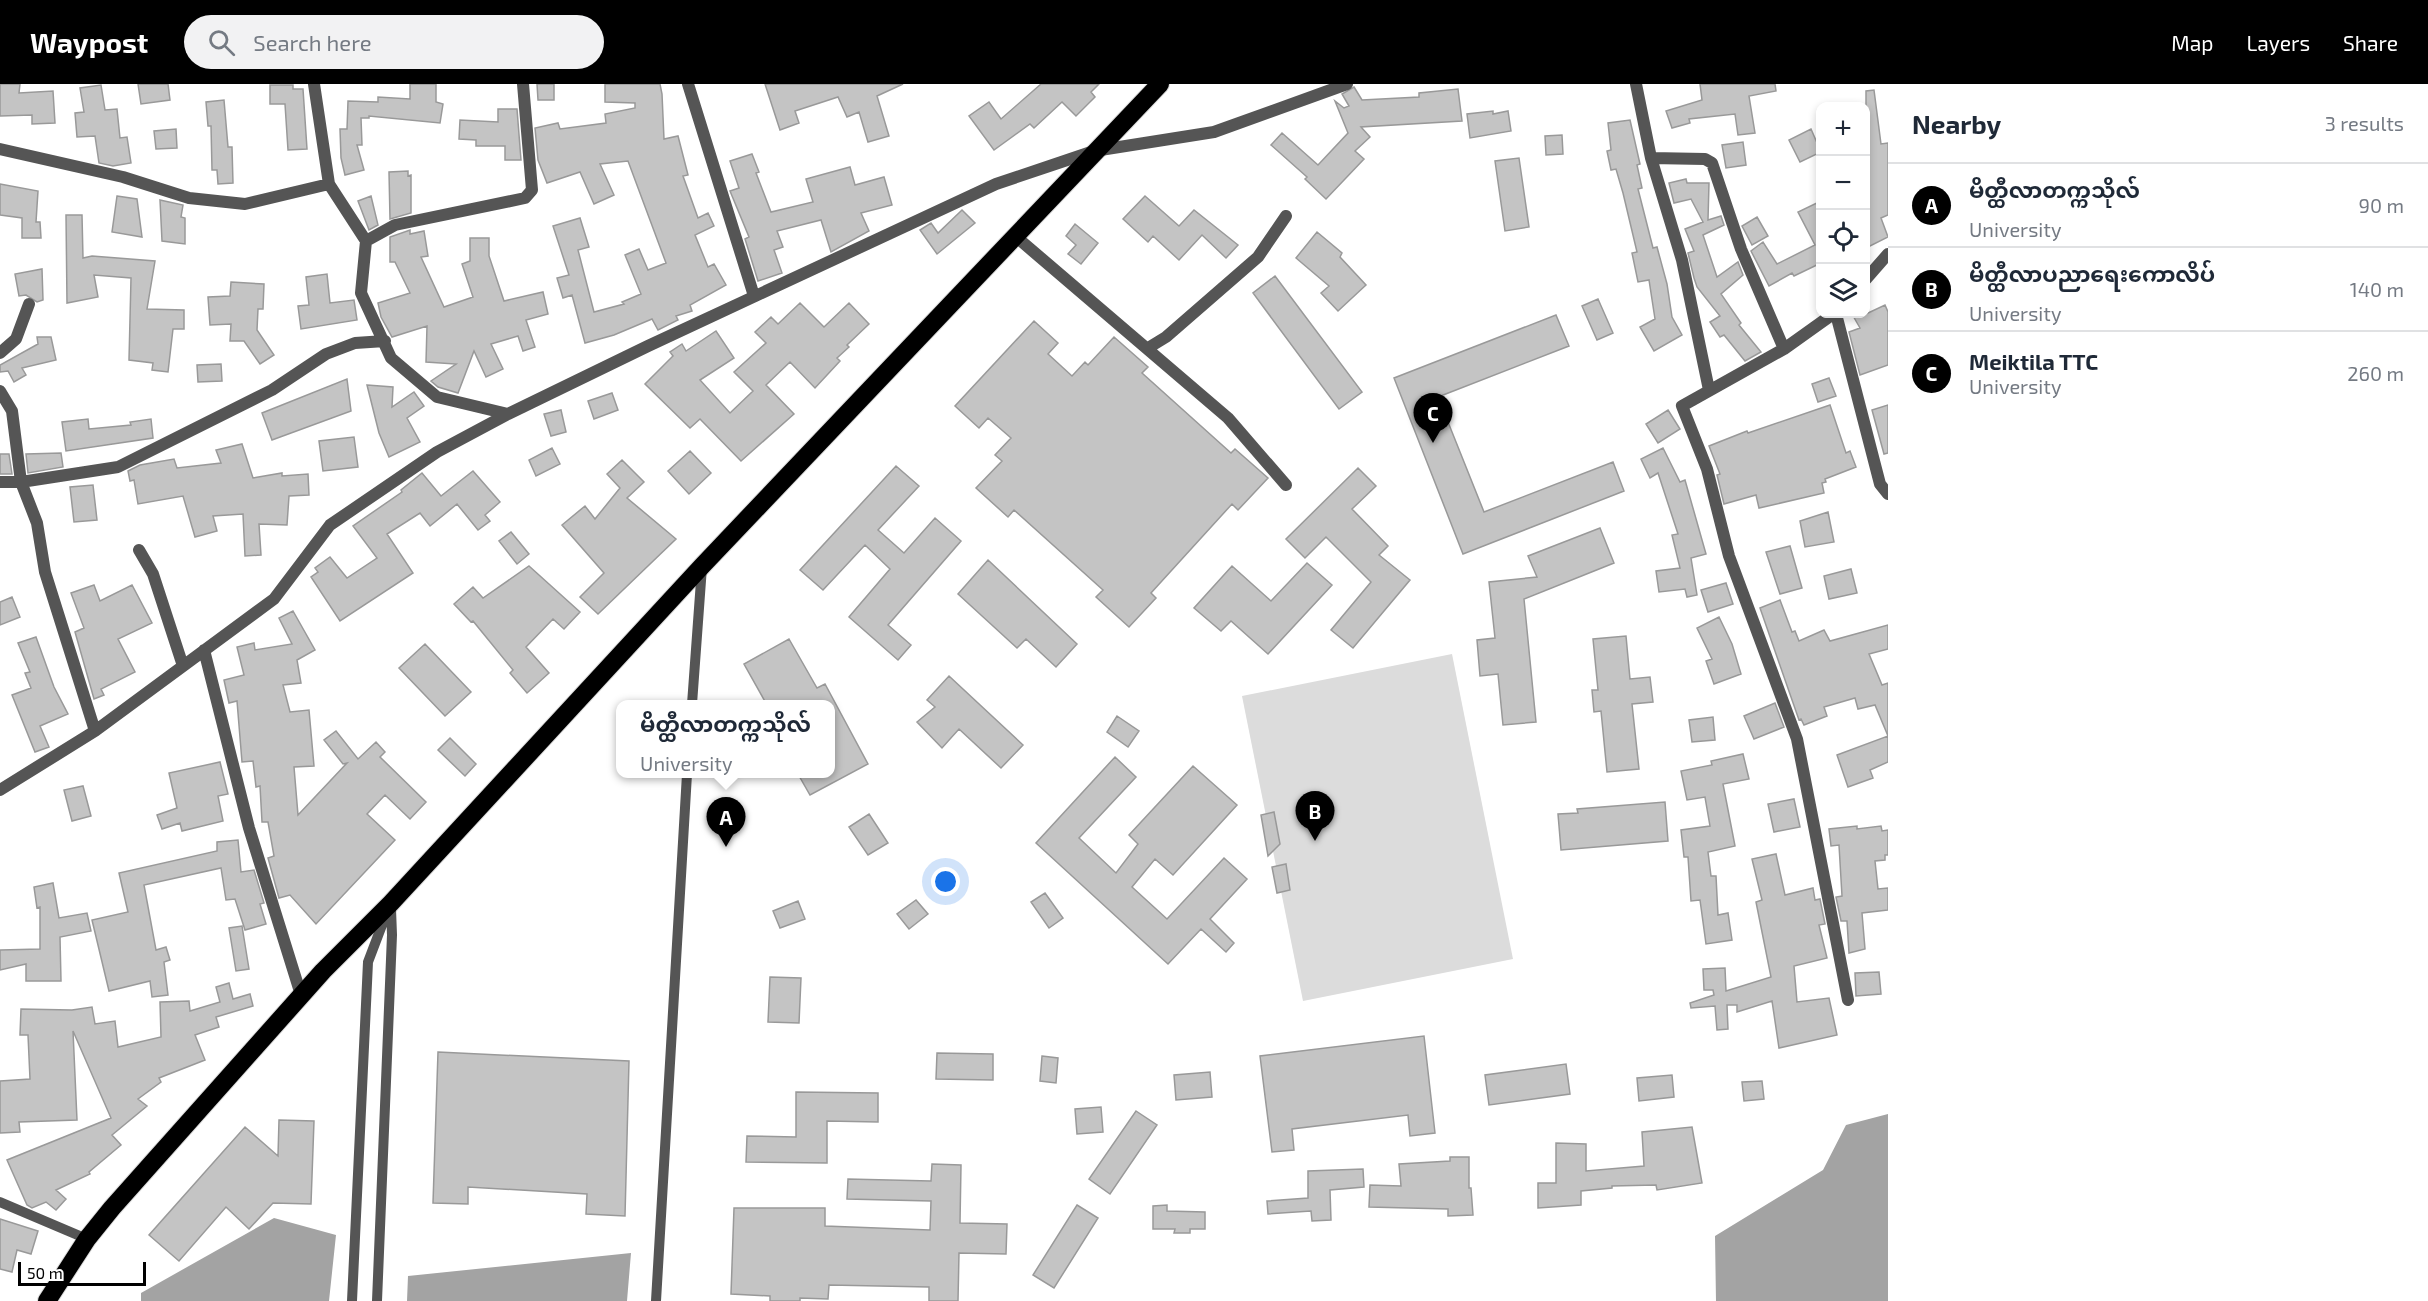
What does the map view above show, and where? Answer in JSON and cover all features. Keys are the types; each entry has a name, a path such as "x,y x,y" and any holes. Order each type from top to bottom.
{"highway":[{"path":"48,1301 87,1239 184,1124 301,994 391,903 702,566 1014,235 1160,84"}],"street":[{"path":"314,84 329,184 366,241 361,292 391,358 437,397 508,414"},
{"path":"366,241 395,225 525,198 529,195 532,190 523,84"},
{"path":"688,84 754,296"},
{"path":"0,790 95,731 274,599 330,525 437,452 508,414 754,296 996,184 1094,151 1214,132 1347,84"},
{"path":"1636,84 1651,158 1682,260 1709,390"},
{"path":"0,148 123,177 189,198 245,204 329,184"},
{"path":"1651,158 1705,159 1712,163 1741,249 1784,349"},
{"path":"1148,348 1166,337 1258,257 1286,216"},
{"path":"1014,235 1228,418 1286,485"},
{"path":"1870,274 1888,254"},
{"path":"0,353 16,339 29,304"},
{"path":"1828,318 1784,349 1682,406 1707,469 1729,556 1797,739 1848,1000"},
{"path":"1835,318 1880,484 1888,494"},
{"path":"0,482 21,482 118,467 272,390 326,354 355,343 385,341"},
{"path":"0,391 12,411 21,482 37,523 45,572 95,731"},
{"path":"139,550 153,574 183,666"},
{"path":"204,650 249,828 301,994"}],"lane":[{"path":"692,700 702,566"},
{"path":"656,1301 687,778"},
{"path":"352,1301 368,962 391,903"},
{"path":"377,1301 392,935 391,903"},
{"path":"0,1202 87,1239"}],"shaded area":[{"path":"1452,654 1513,959 1303,1001 1242,696"},
{"path":"1888,1114 1888,1301 1716,1301 1715,1236 1823,1170 1846,1125"},
{"path":"274,1218 336,1235 329,1301 141,1301 141,1293"},
{"path":"631,1253 627,1301 407,1301 408,1276"}],"building":[{"path":"0,84 20,84 19,93 53,91 55,123 32,124 32,115 0,116"},
{"path":"138,84 168,84 170,100 141,104"},
{"path":"410,84 436,84 436,102 443,104 440,123 369,116 369,118 361,118 362,145 357,145 364,170 345,175 341,158 340,129 347,129 348,101 378,102 378,97 410,99"},
{"path":"537,84 554,84 554,100 538,100"},
{"path":"605,84 660,84 664,139 678,136 688,175 683,176 698,218 708,213 714,226 695,235 708,267 714,264 726,285 690,305 692,311 676,316 678,320 658,330 652,319 614,335 585,343 572,295 563,298 557,278 569,275 553,226 580,218 589,247 578,250 594,312 624,304 622,302 641,294 625,255 639,249 648,270 666,263 628,161 600,164 614,195 594,204 580,172 547,183 538,160 535,128 558,123 560,129 606,123 605,114 635,108 635,103 605,102"},
{"path":"765,84 903,84 877,96 889,136 868,142 859,112 847,117 838,97 795,111 799,123 780,130"},
{"path":"1041,84 1099,84 1091,92 1095,97 1076,116 1062,102 1034,128 1030,124 994,150 969,116 989,102 1001,119"},
{"path":"1700,84 1775,84 1776,91 1749,96 1755,133 1738,135 1735,114 1689,119 1690,123 1672,128 1666,111 1702,100"},
{"path":"101,85 105,110 117,109 120,138 127,137 131,163 113,166 99,163 95,136 77,137 75,113 84,112 80,88"},
{"path":"270,85 293,85 293,89 303,89 307,149 288,150 285,104 270,104"},
{"path":"1354,87 1362,100 1419,97 1419,93 1458,89 1462,121 1361,127 1370,137 1355,151 1364,159 1326,199 1305,179 1307,177 1271,145 1282,133 1318,165 1348,133 1335,101 1344,108 1349,106 1342,94"},
{"path":"1874,90 1881,144 1888,143 1888,215 1881,218 1888,237 1870,246 1870,102 1866,102 1866,91"},
{"path":"224,100 228,147 232,147 233,183 218,184 217,170 212,170 211,126 208,126 206,102"},
{"path":"498,109 517,109 521,160 505,160 505,146 476,146 476,140 459,139 460,120 498,122"},
{"path":"1493,111 1493,114 1508,111 1511,131 1470,138 1467,114"},
{"path":"1630,120 1640,164 1637,165 1642,188 1638,189 1653,248 1657,247 1667,284 1672,317 1682,335 1654,351 1640,327 1655,319 1649,280 1638,282 1632,253 1637,252 1616,169 1611,170 1607,151 1611,150 1608,123"},
{"path":"176,129 177,148 156,149 154,131"},
{"path":"1811,129 1816,140 1816,154 1800,162 1789,140"},
{"path":"1562,135 1563,154 1546,155 1545,136"},
{"path":"1743,142 1746,165 1726,168 1722,145"},
{"path":"752,154 759,172 756,173 771,212 813,202 806,179 850,167 855,185 884,177 892,205 861,213 869,231 831,252 821,220 777,231 783,247 774,250 782,273 758,281 745,239 749,237 730,191 739,188 730,161"},
{"path":"1519,158 1529,227 1505,231 1495,161"},
{"path":"408,171 408,176 411,175 411,213 390,219 389,172"},
{"path":"1686,179 1687,183 1709,183 1708,220 1721,216 1724,225 1703,235 1717,277 1738,262 1743,275 1721,294 1741,323 1739,325 1761,352 1745,361 1724,335 1720,337 1710,322 1720,316 1697,287 1694,278 1688,253 1694,251 1685,229 1703,222 1691,199 1674,203 1669,183"},
{"path":"0,184 38,191 36,222 40,222 41,238 22,238 22,218 0,215"},
{"path":"117,196 137,199 142,237 112,232"},
{"path":"371,196 378,225 369,230 358,201"},
{"path":"1145,196 1179,226 1194,210 1238,245 1226,258 1202,235 1179,260 1153,236 1148,242 1123,219"},
{"path":"160,200 183,205 181,217 185,218 185,244 162,241"},
{"path":"1816,203 1816,265 1794,276 1792,273 1769,286 1751,251 1763,242 1777,264 1815,245 1798,212"},
{"path":"962,210 975,223 937,254 920,230 931,223 938,233"},
{"path":"66,215 82,215 83,258 92,256 155,261 147,309 184,310 184,329 173,329 168,372 152,370 153,363 129,360 131,278 94,275 98,297 67,303"},
{"path":"1757,217 1768,236 1752,245 1742,226"},
{"path":"1075,224 1098,243 1081,264 1068,254 1076,245 1066,236"},
{"path":"410,230 410,234 424,231 428,256 421,257 444,307 473,297 462,264 470,261 470,238 489,238 489,256 504,301 543,292 548,314 526,320 535,347 523,351 518,336 491,344 503,369 486,377 474,351 458,393 438,387 431,381 456,364 426,362 427,326 392,337 381,317 378,303 410,293 395,262 390,262 390,237"},
{"path":"1317,232 1342,253 1340,257 1366,285 1338,311 1321,293 1329,286 1296,258"},
{"path":"42,269 43,300 37,302 26,295 19,296 15,274"},
{"path":"327,274 330,303 354,300 357,320 301,329 298,306 309,305 306,277"},
{"path":"1275,276 1362,392 1339,409 1253,293"},
{"path":"231,282 264,284 263,309 258,309 257,330 274,355 260,364 244,341 230,341 231,324 210,325 208,297 230,296"},
{"path":"1598,299 1613,333 1597,340 1582,306"},
{"path":"800,303 824,327 849,303 869,324 847,345 849,347 837,358 840,361 815,388 790,362 766,385 794,414 741,461 700,419 690,428 645,384 673,356 670,352 682,344 686,351 716,331 734,358 700,380 730,413 753,391 734,372 766,343 755,332 771,317 778,324"},
{"path":"1885,305 1888,312 1888,365 1860,375 1849,332 1860,328 1854,318 1870,318 1870,312"},
{"path":"1556,315 1569,346 1438,397 1484,512 1613,462 1624,491 1463,554 1394,378"},
{"path":"1034,321 1058,343 1048,354 1072,376 1085,362 1088,365 1114,337 1148,367 1142,373 1231,453 1235,449 1268,478 1238,510 1232,504 1151,593 1156,598 1129,627 1096,597 1103,590 1014,510 1008,517 976,488 1002,461 995,455 1011,438 988,418 979,428 955,406"},
{"path":"37,337 51,337 56,360 22,368 26,375 14,382 8,371 0,372 0,365 38,344"},
{"path":"221,364 222,381 198,382 197,365"},
{"path":"1829,378 1836,396 1818,402 1812,384"},
{"path":"347,379 351,411 272,440 262,413"},
{"path":"367,385 393,387 392,407 414,392 424,406 407,418 420,442 389,457 379,433"},
{"path":"612,393 618,410 594,419 588,401"},
{"path":"1830,405 1846,453 1850,451 1856,467 1825,479 1826,482 1822,483 1824,493 1759,508 1756,495 1724,504 1717,475 1720,474 1709,446 1747,431 1748,433"},
{"path":"1888,405 1888,453 1884,454 1872,410"},
{"path":"561,410 566,432 551,436 544,414"},
{"path":"1668,410 1680,429 1658,443 1646,424"},
{"path":"88,419 89,429 131,425 130,422 151,419 153,438 66,451 62,422"},
{"path":"354,437 358,467 323,471 319,441"},
{"path":"242,444 253,478 282,473 282,476 308,474 309,495 289,496 287,525 259,524 261,555 245,556 243,514 213,516 217,531 195,537 183,496 138,504 134,480 130,481 128,471 140,465 174,459 177,468 221,463 216,450"},
{"path":"552,448 560,464 536,476 529,460"},
{"path":"1663,448 1680,482 1685,480 1706,554 1691,558 1697,595 1687,597 1685,589 1659,592 1656,571 1680,568 1672,535 1678,534 1658,473 1650,478 1641,459"},
{"path":"690,451 711,473 689,494 668,471"},
{"path":"61,453 63,467 28,473 26,454"},
{"path":"0,454 9,454 12,474 0,474"},
{"path":"622,460 644,482 627,498 676,539 598,614 580,597 604,573 562,525 585,506 595,519 620,488 607,474"},
{"path":"896,466 919,486 878,530 904,553 935,518 961,541 888,625 911,645 898,660 849,617 890,569 865,545 823,590 800,570"},
{"path":"1358,468 1376,486 1352,509 1388,546 1379,555 1410,580 1353,648 1331,630 1371,582 1326,537 1305,558 1286,539"},
{"path":"473,471 500,502 485,515 490,521 478,530 457,504 430,526 420,513 387,534 413,573 340,621 311,577 318,572 315,568 330,557 347,578 377,558 353,526 402,492 401,490 422,473 441,496"},
{"path":"93,485 97,520 74,522 70,487"},
{"path":"1828,512 1834,542 1805,547 1800,521"},
{"path":"1600,528 1614,563 1524,599 1536,722 1503,725 1498,674 1480,676 1477,640 1495,638 1489,582 1537,577 1528,556"},
{"path":"511,532 529,554 517,564 499,541"},
{"path":"1790,546 1802,588 1780,594 1766,552"},
{"path":"988,560 1077,644 1056,667 1026,639 1017,648 958,594"},
{"path":"1307,563 1332,585 1268,654 1231,621 1221,631 1194,608 1232,566 1271,601"},
{"path":"529,566 580,612 564,629 553,619 526,647 549,673 527,693 510,673 513,670 473,621 471,622 454,604 473,587 483,598"},
{"path":"1851,569 1857,593 1829,599 1824,576"},
{"path":"1726,583 1733,604 1708,612 1701,590"},
{"path":"94,585 100,601 132,585 152,623 118,639 135,672 101,689 104,695 94,699 75,632 84,628 71,593"},
{"path":"12,597 20,617 0,625 0,602"},
{"path":"1780,600 1792,632 1795,631 1799,641 1824,630 1830,641 1888,625 1888,649 1869,654 1882,685 1888,683 1888,736 1875,705 1858,709 1855,698 1824,707 1827,716 1804,725 1801,719 1799,720 1760,608"},
{"path":"293,611 315,650 297,660 301,683 283,685 290,712 309,710 314,766 294,767 298,815 347,763 343,764 324,740 336,731 358,759 376,742 385,752 380,757 426,802 410,819 385,795 367,814 395,840 316,924 290,895 279,898 268,858 274,856 268,822 262,822 260,786 256,787 253,761 242,762 237,701 229,703 224,680 244,675 237,647 254,643 255,650 292,644 279,618"},
{"path":"1719,617 1732,644 1741,674 1714,684 1706,661 1712,659 1697,628"},
{"path":"1626,636 1630,679 1650,677 1653,702 1632,704 1639,769 1607,772 1601,711 1594,712 1592,690 1598,690 1593,639"},
{"path":"36,637 54,687 68,714 40,726 49,747 35,752 12,695 31,688 25,673 30,672 18,643"},
{"path":"789,639 817,688 825,684 834,700 764,700 744,664"},
{"path":"425,644 471,692 445,716 399,668"},
{"path":"949,676 1023,745 1001,768 959,729 942,748 917,722 935,707 927,700"},
{"path":"835,703 868,764 810,795 800,778 835,778"},
{"path":"1775,703 1784,727 1754,739 1744,716"},
{"path":"1117,716 1139,731 1128,747 1107,732"},
{"path":"1713,717 1715,740 1692,742 1689,720"},
{"path":"1888,736 1888,762 1870,770 1873,778 1848,787 1837,755"},
{"path":"450,738 476,764 465,776 438,750"},
{"path":"1743,754 1749,779 1723,784 1735,846 1708,852 1711,876 1716,876 1718,915 1728,913 1732,940 1706,944 1700,900 1691,901 1688,857 1684,857 1681,830 1710,826 1705,797 1687,800 1681,771 1712,765 1711,761"},
{"path":"1115,757 1136,777 1079,838 1116,873 1138,844 1129,835 1193,766 1237,805 1173,875 1155,859 1132,887 1167,919 1224,858 1247,879 1210,919 1234,943 1226,952 1201,929 1168,964 1036,843"},
{"path":"220,762 228,794 218,796 223,821 182,831 180,823 162,829 157,815 177,808 169,773"},
{"path":"83,786 91,816 72,821 64,790"},
{"path":"1794,799 1800,827 1774,832 1768,804"},
{"path":"1665,802 1668,841 1561,850 1558,814 1578,813 1577,809"},
{"path":"1274,812 1280,844 1268,856 1261,815"},
{"path":"869,814 888,843 868,855 849,827"},
{"path":"1857,826 1857,829 1881,826 1882,831 1888,830 1888,855 1885,855 1885,860 1875,861 1878,889 1888,888 1888,910 1862,913 1865,949 1849,953 1847,921 1841,921 1836,897 1842,896 1839,845 1831,846 1829,829"},
{"path":"238,840 241,872 254,870 264,903 260,904 266,924 245,930 235,899 226,900 221,868 144,885 156,950 166,947 170,960 164,962 168,995 152,997 150,981 109,991 92,920 128,912 119,873 217,851 217,842"},
{"path":"1776,854 1785,895 1813,888 1815,900 1820,899 1825,924 1819,925 1827,958 1794,966 1797,1002 1829,998 1837,1035 1779,1048 1772,1001 1737,1012 1737,1005 1727,1005 1728,1029 1717,1030 1715,1006 1691,1008 1690,1003 1714,995 1713,990 1704,990 1703,969 1725,968 1726,991 1771,977 1756,902 1762,900 1752,859"},
{"path":"1286,864 1290,890 1277,893 1272,867"},
{"path":"53,883 59,918 87,913 91,931 60,937 61,981 26,981 26,964 0,970 0,950 40,949 40,907 37,908 34,887"},
{"path":"1045,893 1063,918 1049,928 1031,902"},
{"path":"916,900 928,914 909,929 897,914"},
{"path":"798,901 805,919 780,928 773,911"},
{"path":"242,926 249,969 236,971 229,928"},
{"path":"1879,972 1881,994 1856,996 1855,973"},
{"path":"770,977 801,978 799,1023 768,1022"},
{"path":"229,983 233,999 250,994 253,1006 216,1017 219,1027 195,1035 205,1060 159,1078 161,1082 138,1099 147,1106 112,1135 121,1145 89,1172 90,1174 56,1190 66,1199 56,1210 46,1202 32,1208 27,1205 7,1160 111,1118 73,1031 77,1120 19,1122 20,1132 0,1133 0,1081 30,1079 28,1035 20,1035 21,1009 72,1010 92,1007 95,1024 115,1021 118,1047 161,1037 160,1002 189,1001 190,1011 220,1002 216,987"},
{"path":"1424,1036 1435,1133 1410,1136 1408,1115 1292,1129 1294,1150 1272,1152 1260,1056"},
{"path":"438,1052 629,1061 625,1216 586,1214 587,1194 468,1187 468,1204 433,1203"},
{"path":"937,1053 993,1054 993,1080 936,1079"},
{"path":"1042,1056 1058,1058 1056,1083 1040,1081"},
{"path":"1566,1064 1570,1094 1489,1105 1485,1075"},
{"path":"1210,1072 1212,1097 1176,1100 1174,1075"},
{"path":"1672,1075 1674,1097 1639,1101 1637,1078"},
{"path":"1762,1081 1764,1099 1744,1101 1742,1082"},
{"path":"796,1092 878,1093 878,1122 827,1121 827,1163 746,1162 747,1136 796,1137"},
{"path":"1101,1107 1103,1132 1077,1134 1075,1109"},
{"path":"1136,1111 1157,1125 1110,1194 1089,1179"},
{"path":"279,1120 314,1121 311,1204 273,1203 249,1229 226,1207 179,1261 149,1235 245,1127 278,1156"},
{"path":"1692,1127 1702,1183 1657,1190 1656,1185 1612,1186 1612,1188 1581,1191 1581,1205 1538,1208 1538,1183 1556,1183 1556,1143 1586,1144 1586,1171 1644,1166 1642,1132"},
{"path":"1450,1157 1469,1157 1469,1188 1471,1188 1473,1215 1448,1216 1448,1209 1369,1207 1370,1185 1401,1186 1399,1164 1450,1161"},
{"path":"932,1164 961,1165 960,1223 1007,1224 1006,1254 959,1253 958,1301 929,1301 929,1287 829,1285 828,1299 800,1298 800,1301 770,1301 770,1296 731,1294 734,1208 825,1208 825,1226 930,1230 931,1201 847,1199 848,1179 931,1181"},
{"path":"1363,1169 1364,1187 1330,1190 1331,1220 1312,1221 1311,1211 1268,1214 1267,1201 1308,1198 1308,1171"},
{"path":"1077,1205 1098,1218 1054,1288 1033,1275"},
{"path":"1167,1205 1167,1211 1205,1212 1205,1229 1190,1229 1190,1233 1174,1233 1175,1229 1153,1229 1153,1206"},
{"path":"0,1219 38,1231 31,1254 17,1250 12,1272 0,1269"}],"place":[{"name":"Meiktila TTC","path":"1433,443"},
{"name":"မိတ္ထီလာပညာရေးကောလိပ်","path":"1315,841"},
{"name":"မိတ္ထီလာတက္ကသိုလ်","path":"726,847"}]}
